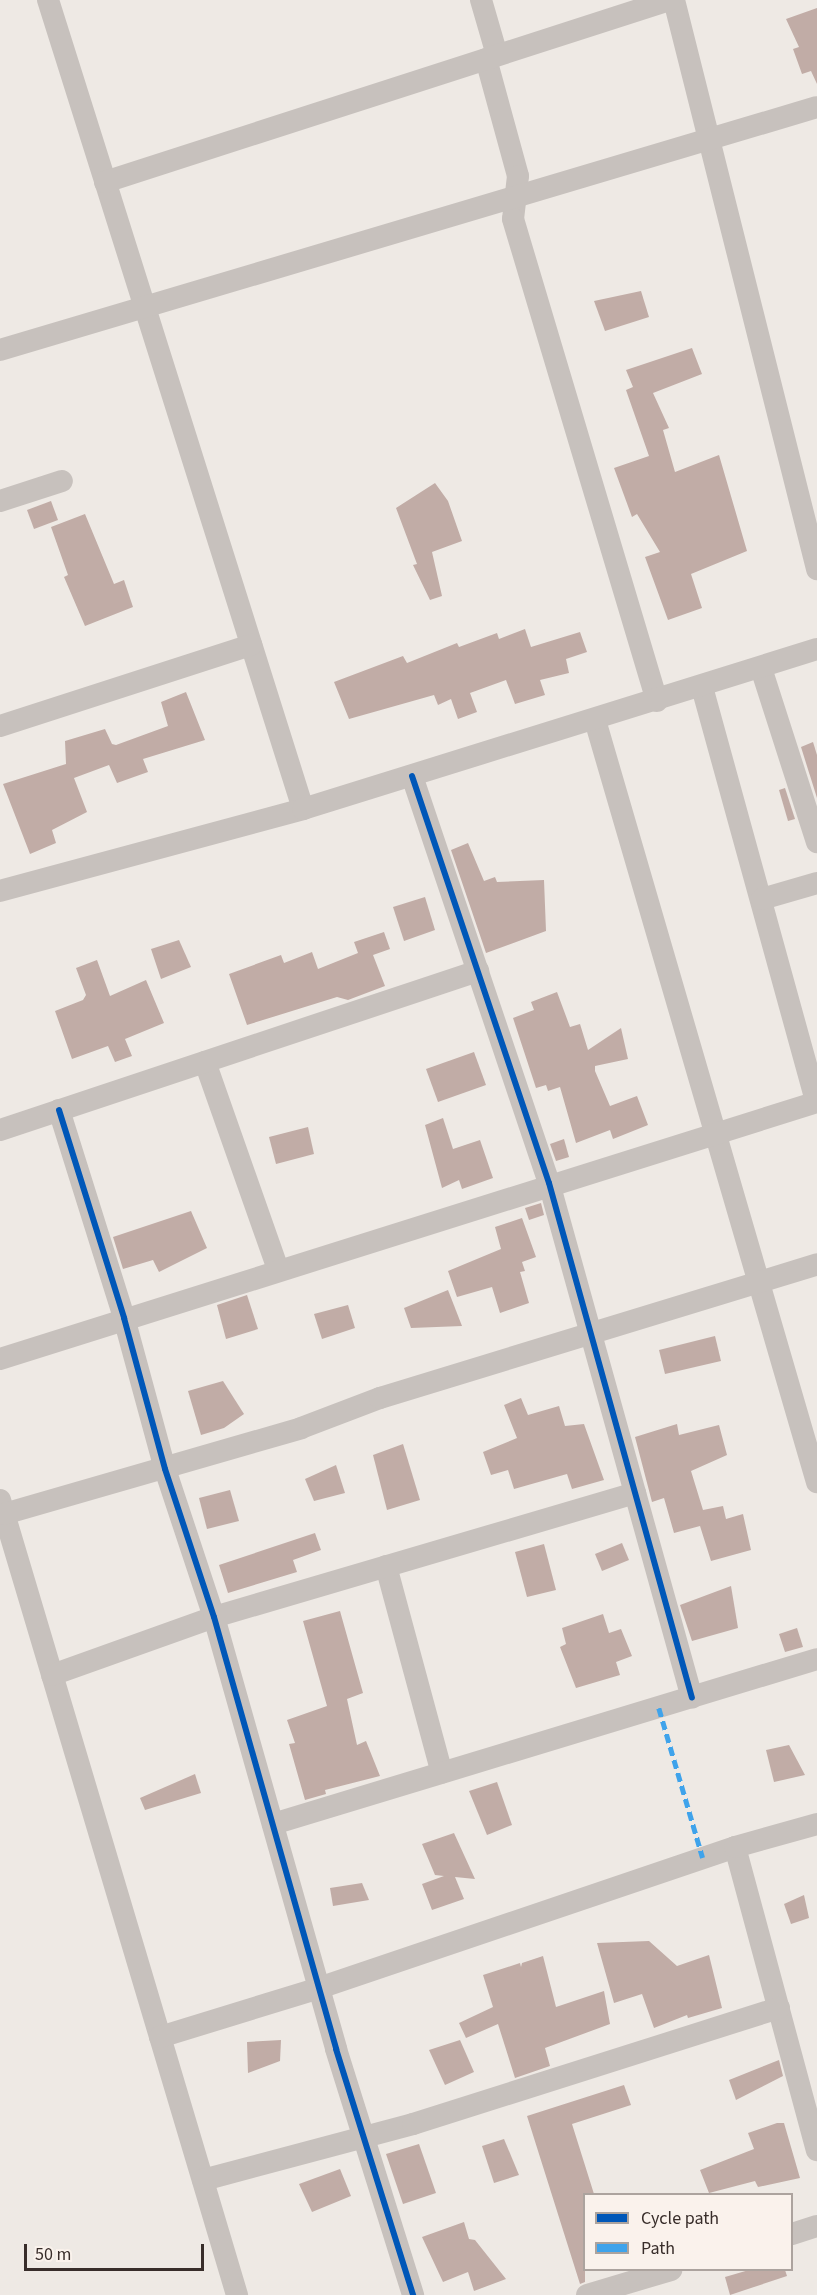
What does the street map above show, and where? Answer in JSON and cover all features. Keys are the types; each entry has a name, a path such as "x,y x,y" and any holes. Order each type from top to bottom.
{"street":[{"path":"48,0 303,809"},
{"path":"481,0 491,57 518,176 513,219 657,701"},
{"path":"105,182 669,0"},
{"path":"674,0 707,141 817,569"},
{"path":"0,350 817,107"},
{"path":"0,501 62,481"},
{"path":"0,726 251,645"},
{"path":"0,891 303,809 817,650"},
{"path":"761,668 817,842"},
{"path":"0,1359 549,1183 817,1102 702,687"},
{"path":"595,720 757,1281 811,1437 817,1482"},
{"path":"412,776 549,1183 692,1698"},
{"path":"762,898 817,883"},
{"path":"0,1130 478,971"},
{"path":"206,1062 278,1269"},
{"path":"59,1110 124,1318 165,1469 214,1617 363,2138 413,2295"},
{"path":"237,2295 2,1506 165,1469 591,1333 817,1264"},
{"path":"52,1675 214,1617 635,1493"},
{"path":"386,1566 442,1773"},
{"path":"273,1824 817,1659"},
{"path":"160,2037 319,1988 735,1847 817,1824"},
{"path":"735,1847 817,2150"},
{"path":"203,2180 363,2138 779,2008"},
{"path":"793,2234 817,2226"},
{"path":"587,2295 668,2271"}],"building":[{"path":"817,8 817,84 811,71 802,74 793,49 799,47 786,19"},
{"path":"641,291 649,317 605,331 594,301"},
{"path":"692,348 702,374 653,393 669,428 663,430 675,472 719,455 747,551 691,574 702,608 668,620 645,557 660,552 637,514 632,517 614,468 649,456 626,390 633,387 626,370"},
{"path":"435,483 448,501 462,541 432,552 442,596 430,600 413,565 417,564 396,508"},
{"path":"51,501 58,520 34,529 27,510"},
{"path":"85,514 114,584 124,580 133,607 85,626 64,577 68,575 51,527"},
{"path":"525,629 531,647 580,632 587,652 566,659 569,673 540,680 545,695 515,704 506,680 470,693 477,712 458,719 451,699 438,705 434,695 349,719 334,682 403,656 407,663 457,643 459,647 497,633 499,639"},
{"path":"186,692 205,740 143,759 148,772 117,783 109,765 74,778 87,812 52,830 56,843 30,854 3,784 66,764 65,741 105,729 112,744 116,745 168,726 161,702"},
{"path":"813,742 817,755 817,798 801,747"},
{"path":"785,788 795,819 788,821 779,790"},
{"path":"468,843 484,881 495,877 497,882 544,880 546,931 486,953 451,850"},
{"path":"425,897 435,930 404,941 393,907"},
{"path":"384,932 390,949 373,955 385,986 348,1000 337,997 247,1025 229,974 281,955 284,963 312,952 318,969 358,953 354,942"},
{"path":"179,940 191,967 161,979 151,949"},
{"path":"97,960 110,996 146,980 164,1023 125,1039 132,1056 115,1062 108,1046 72,1059 55,1011 83,1000 86,995 76,968"},
{"path":"557,992 570,1027 580,1024 588,1050 621,1028 628,1059 595,1066 595,1071 610,1106 637,1096 648,1125 613,1139 610,1130 576,1143 560,1087 548,1091 546,1085 536,1088 513,1018 534,1010 531,1002"},
{"path":"474,1052 486,1085 438,1102 426,1069"},
{"path":"443,1118 453,1149 480,1140 493,1178 462,1189 459,1180 442,1188 425,1125"},
{"path":"308,1127 314,1154 276,1164 269,1137"},
{"path":"564,1139 569,1157 556,1161 550,1144"},
{"path":"541,1203 544,1215 529,1220 525,1208"},
{"path":"191,1211 207,1248 159,1272 153,1260 123,1269 113,1237"},
{"path":"522,1218 536,1257 522,1262 525,1271 520,1272 529,1303 500,1313 492,1287 457,1297 448,1271 501,1249 495,1227"},
{"path":"448,1290 462,1326 411,1328 404,1308"},
{"path":"247,1295 258,1329 226,1339 217,1305"},
{"path":"348,1305 355,1328 322,1339 314,1314"},
{"path":"715,1336 721,1361 665,1374 659,1350"},
{"path":"223,1381 244,1414 224,1428 201,1435 188,1391"},
{"path":"521,1398 528,1415 559,1406 565,1426 584,1424 604,1480 572,1489 567,1474 514,1489 508,1470 491,1475 483,1452 517,1438 504,1405"},
{"path":"677,1424 679,1435 719,1425 727,1455 691,1471 703,1510 723,1506 726,1519 743,1514 751,1550 711,1561 700,1526 674,1533 664,1498 652,1502 635,1437"},
{"path":"403,1444 420,1500 387,1510 373,1455"},
{"path":"336,1465 345,1493 314,1501 305,1479"},
{"path":"230,1490 239,1521 207,1529 199,1498"},
{"path":"315,1533 321,1550 293,1560 297,1572 228,1593 219,1565"},
{"path":"622,1543 629,1560 602,1571 595,1554"},
{"path":"544,1544 556,1590 527,1597 515,1552"},
{"path":"731,1586 738,1628 692,1641 680,1605"},
{"path":"340,1611 363,1693 347,1699 357,1745 366,1741 380,1776 325,1790 326,1794 305,1800 289,1744 295,1743 287,1720 327,1706 303,1621"},
{"path":"603,1614 609,1633 621,1629 632,1656 616,1662 620,1675 576,1688 560,1647 566,1644 562,1628"},
{"path":"797,1628 803,1647 785,1652 779,1634"},
{"path":"789,1745 805,1775 774,1782 766,1750"},
{"path":"195,1774 201,1793 145,1810 140,1798"},
{"path":"497,1782 512,1825 487,1835 469,1791"},
{"path":"454,1833 475,1879 455,1877 464,1899 432,1910 422,1884 444,1876 435,1875 422,1844"},
{"path":"362,1883 369,1900 333,1906 330,1888"},
{"path":"804,1895 809,1918 791,1924 784,1904"},
{"path":"649,1941 677,1966 709,1955 722,2008 688,2018 687,2015 654,2028 642,1994 614,2003 597,1943"},
{"path":"543,1956 556,2007 604,1991 610,2024 545,2048 550,2066 515,2078 498,2024 466,2038 459,2023 493,2007 483,1975 520,1963 521,1967 522,1963"},
{"path":"281,2040 280,2061 248,2073 247,2042"},
{"path":"460,2040 474,2072 445,2085 429,2050"},
{"path":"779,2060 783,2076 736,2100 729,2080"},
{"path":"624,2085 631,2105 572,2124 594,2193 583,2193 585,2282 580,2284 527,2116"},
{"path":"777,2123 784,2123 800,2178 758,2187 755,2181 709,2193 700,2170 754,2149 748,2133"},
{"path":"504,2139 519,2175 494,2183 482,2146"},
{"path":"419,2144 436,2193 403,2204 386,2154"},
{"path":"340,2169 351,2196 312,2212 299,2184"},
{"path":"464,2222 469,2239 475,2240 506,2279 474,2291 468,2272 443,2282 422,2237"},
{"path":"746,2271 785,2271 787,2276 730,2295 725,2277"}],"marked path":[{"path":"659,1708 703,1858"}],"cycle path":[{"path":"412,776 549,1183 692,1698"},
{"path":"59,1110 124,1318 165,1469 214,1617 336,2049 413,2295"}]}
